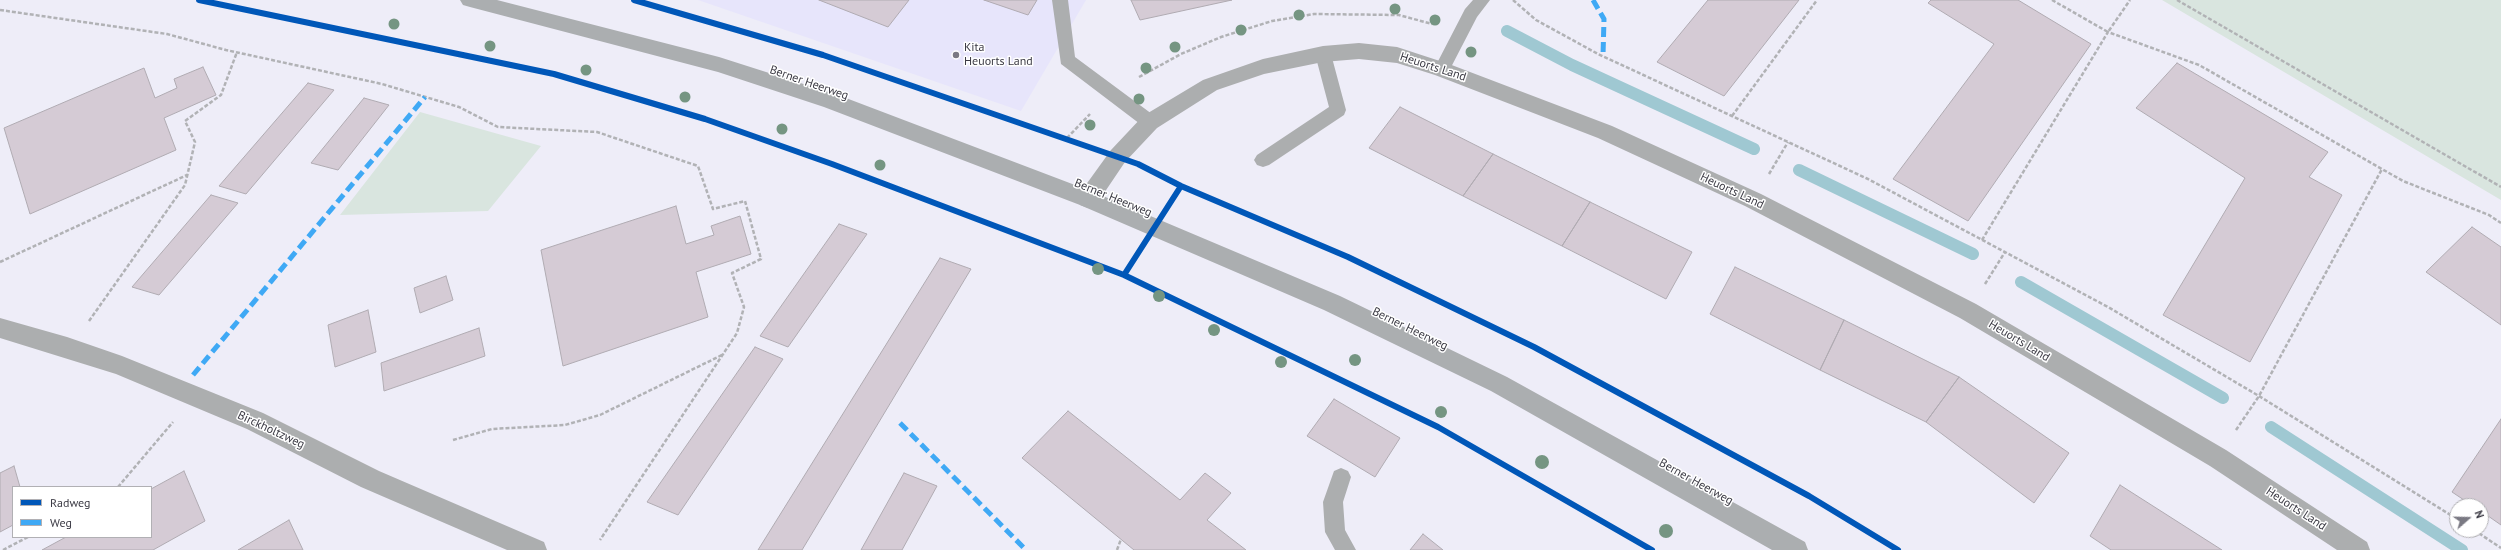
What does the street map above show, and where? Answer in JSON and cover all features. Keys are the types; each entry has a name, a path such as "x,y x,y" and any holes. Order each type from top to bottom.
{"main road":[{"name":"Berner Heerweg","path":"470,0 727,67 831,101 1088,198 1332,303 1492,381 1796,550"}],"street":[{"name":"Heuorts Land","path":"1088,198 1118,156 1150,122 1210,85 1263,67 1323,54 1359,51 1397,55 1442,69 1604,132 1753,200 1968,311 2218,458 2358,550"},
{"name":"Birckholtzweg","path":"0,328 67,347 122,366 194,398 255,421 370,479 535,550"}],"lane":[{"path":"1060,0 1067,60 1150,122"},
{"path":"1442,69 1471,13 1482,0"},
{"path":"1263,160 1338,110 1323,54"},
{"path":"1341,477 1333,502 1336,532 1346,550"}],"path":[{"path":"1512,0 1536,20 1598,54 1868,179 2108,307 2259,396 2449,514"},
{"path":"1732,116 1817,0"},
{"path":"2052,0 2108,32 2199,65 2403,181 2489,215 2501,223"},
{"path":"1982,240 2108,32 2130,0"},
{"path":"2177,0 2501,187"},
{"path":"0,10 167,34 237,52 382,84 459,107 498,127 597,132 698,166 713,209 744,201 761,259 732,273 744,307 737,333 600,540"},
{"path":"85,326 185,185 195,142 185,121 221,95 237,52"},
{"path":"1753,200 1788,142"},
{"path":"2218,458 2259,396 2382,169"},
{"path":"0,262 188,174"},
{"path":"1968,311 2005,252"},
{"path":"453,440 492,429 565,425 600,415 724,354"},
{"path":"119,486 194,398"},
{"path":"3,550 26,538"},
{"path":"2486,538 2501,548"},
{"path":"1116,550 1121,539"}],"shaded area":[{"name":"Kita Heuorts Land","path":"698,0 1086,0 1021,111"},
{"path":"2162,0 2501,0 2501,200"},
{"path":"420,112 541,146 488,211 340,215"}],"building":[{"path":"819,0 909,0 888,27"},
{"path":"984,0 1037,0 1028,15"},
{"path":"1131,0 1232,0 1140,20"},
{"path":"1708,0 1799,0 1724,96 1657,62"},
{"path":"1931,0 2018,0 2091,44 1968,221 1893,179 1994,44 1928,3"},
{"path":"2177,63 2328,152 2309,177 2342,195 2250,362 2163,315 2245,178 2136,108"},
{"path":"203,67 216,95 164,118 176,150 30,214 4,128 144,68 155,98 177,88 174,79"},
{"path":"308,83 334,90 246,194 219,186"},
{"path":"364,98 389,105 338,170 311,163"},
{"path":"1400,107 1493,154 1463,196 1369,148"},
{"path":"1493,154 1590,202 1562,246 1463,196"},
{"path":"211,195 238,203 159,295 132,287"},
{"path":"1590,202 1692,252 1666,299 1562,246"},
{"path":"676,206 686,244 714,235 711,226 740,216 751,254 696,272 708,317 563,366 541,250"},
{"path":"839,224 867,234 788,347 760,336"},
{"path":"2472,227 2501,247 2501,325 2426,272"},
{"path":"940,258 971,269 802,550 758,550"},
{"path":"1735,267 1844,320 1820,370 1710,314"},
{"path":"446,276 453,300 420,313 414,288"},
{"path":"368,310 376,352 335,367 328,325"},
{"path":"1844,320 1959,377 1926,422 1820,370"},
{"path":"479,328 485,356 384,391 381,363"},
{"path":"755,347 783,359 678,515 647,502"},
{"path":"1959,377 2069,453 2034,503 1926,422"},
{"path":"1334,399 1400,438 1375,477 1307,436"},
{"path":"1068,411 1180,500 1205,473 1231,493 1207,520 1246,550 1134,550 1022,458"},
{"path":"2501,419 2501,525 2489,517 2489,498 2461,498 2452,492"},
{"path":"14,466 20,486 12,486 12,526 0,532 0,473"},
{"path":"184,471 205,521 153,550 42,550 64,538 152,538 152,488"},
{"path":"904,473 937,486 902,550 861,550"},
{"path":"2120,485 2222,550 2111,550 2090,536"},
{"path":"289,520 303,550 238,550"},
{"path":"1423,534 1443,550 1410,550"}],"waterway":[{"path":"1507,31 1572,65 1754,149"},
{"path":"1799,170 1973,254"},
{"path":"2021,282 2223,398"},
{"path":"2271,427 2462,550"}],"marked path":[{"path":"1593,0 1604,19 1605,38 1603,56"},
{"path":"193,375 425,97"},
{"path":"900,423 1026,550"}],"cycle path":[{"path":"199,0 356,31 554,74 705,119 832,164 1124,275 1438,427 1652,550"},
{"path":"634,0 823,55 1138,164 1181,186 1348,257 1534,347 1809,496 1898,550"},
{"path":"1124,275 1181,186"}],"place":[{"name":"Kita Heuorts Land","path":"956,55"}]}
